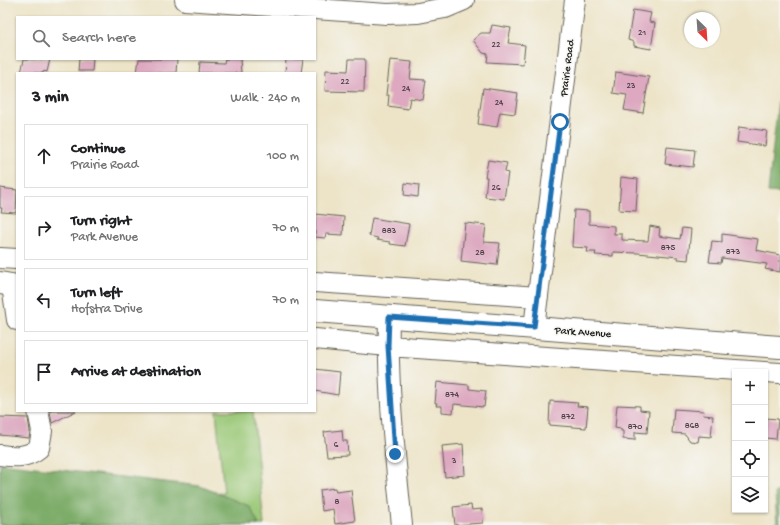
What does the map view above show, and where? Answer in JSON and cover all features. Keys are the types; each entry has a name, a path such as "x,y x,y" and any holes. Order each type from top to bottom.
{"main road":[{"name":"Park Avenue","path":"316,311 780,347"}],"street":[{"path":"185,0 245,2 387,14 418,13 445,8 464,0"},
{"name":"Prairie Road","path":"534,327 575,0"},
{"path":"0,258 16,259"},
{"path":"316,282 538,297"},
{"path":"10,285 16,315"},
{"path":"389,317 388,346 395,454 402,525"},
{"path":"316,339 388,346 780,373"},
{"path":"0,455 18,457 33,453 39,448 42,431 38,412"}],"green space":[{"path":"780,83 780,193 768,192"},
{"path":"216,412 253,412 264,525 0,525 0,469 224,493"},
{"path":"0,463 200,486 249,506 258,522 258,525 0,525"},
{"path":"775,492 780,492 780,525 777,525"}],"building":[{"path":"633,10 651,13 649,22 655,23 651,49 634,46 634,42 628,40"},
{"path":"492,25 511,28 508,43 525,45 523,64 487,62 488,54 483,53 473,40 481,33 490,33"},
{"path":"349,59 365,59 364,92 325,91 326,70 348,71"},
{"path":"24,60 50,60 47,72 21,72"},
{"path":"79,60 93,60 92,71 78,71"},
{"path":"139,60 177,60 176,72 137,72"},
{"path":"225,60 240,60 241,72 199,72 200,62 224,63"},
{"path":"286,60 303,60 301,72 285,72"},
{"path":"390,60 412,62 410,79 426,80 423,100 410,98 408,109 388,106 389,95 386,95"},
{"path":"616,72 649,77 643,113 624,110 627,95 613,93"},
{"path":"483,88 518,93 515,114 500,112 497,127 478,124"},
{"path":"739,127 767,131 765,146 737,142"},
{"path":"667,147 695,150 693,167 665,164"},
{"path":"488,160 507,163 505,172 508,173 504,199 485,197 487,177 485,177"},
{"path":"621,177 638,179 636,211 619,210"},
{"path":"405,183 419,185 418,197 404,195"},
{"path":"0,188 16,190 16,213 1,212 2,208 0,208"},
{"path":"574,210 589,211 589,224 614,226 614,234 622,234 622,240 648,241 650,226 660,228 659,236 680,239 682,228 691,229 688,260 678,259 678,257 638,253 613,252 613,256 595,255 596,252 587,252 588,248 572,247"},
{"path":"316,214 344,217 343,235 326,234 325,238 316,237"},
{"path":"372,218 409,224 405,246 390,244 390,242 377,240 378,238 369,236"},
{"path":"465,223 486,225 484,242 500,243 497,265 461,261"},
{"path":"722,234 758,239 756,250 780,255 780,272 765,269 767,264 722,258 721,263 709,262 712,241 722,242"},
{"path":"316,369 340,372 338,395 316,391"},
{"path":"437,382 469,385 469,389 486,391 484,407 454,404 453,413 442,412 442,406 436,406 437,403 435,403"},
{"path":"550,401 578,403 577,406 588,407 586,428 549,425"},
{"path":"617,405 640,406 640,410 649,411 647,433 635,432 635,440 623,439 623,431 615,428"},
{"path":"674,409 704,411 703,415 713,416 711,437 699,436 698,442 690,441 685,434 672,433"},
{"path":"50,412 74,412 52,423"},
{"path":"0,417 28,418 30,431 29,438 0,435"},
{"path":"768,418 778,419 776,439 768,438"},
{"path":"342,430 343,441 347,441 348,455 327,456 324,432"},
{"path":"463,444 465,475 445,477 442,446"},
{"path":"335,488 336,492 351,490 355,521 335,524 333,509 322,511 320,490"},
{"path":"471,505 472,510 482,509 483,523 455,525 453,507"}],"route":[{"path":"395,454 388,346 389,317 534,327 560,122"}]}
